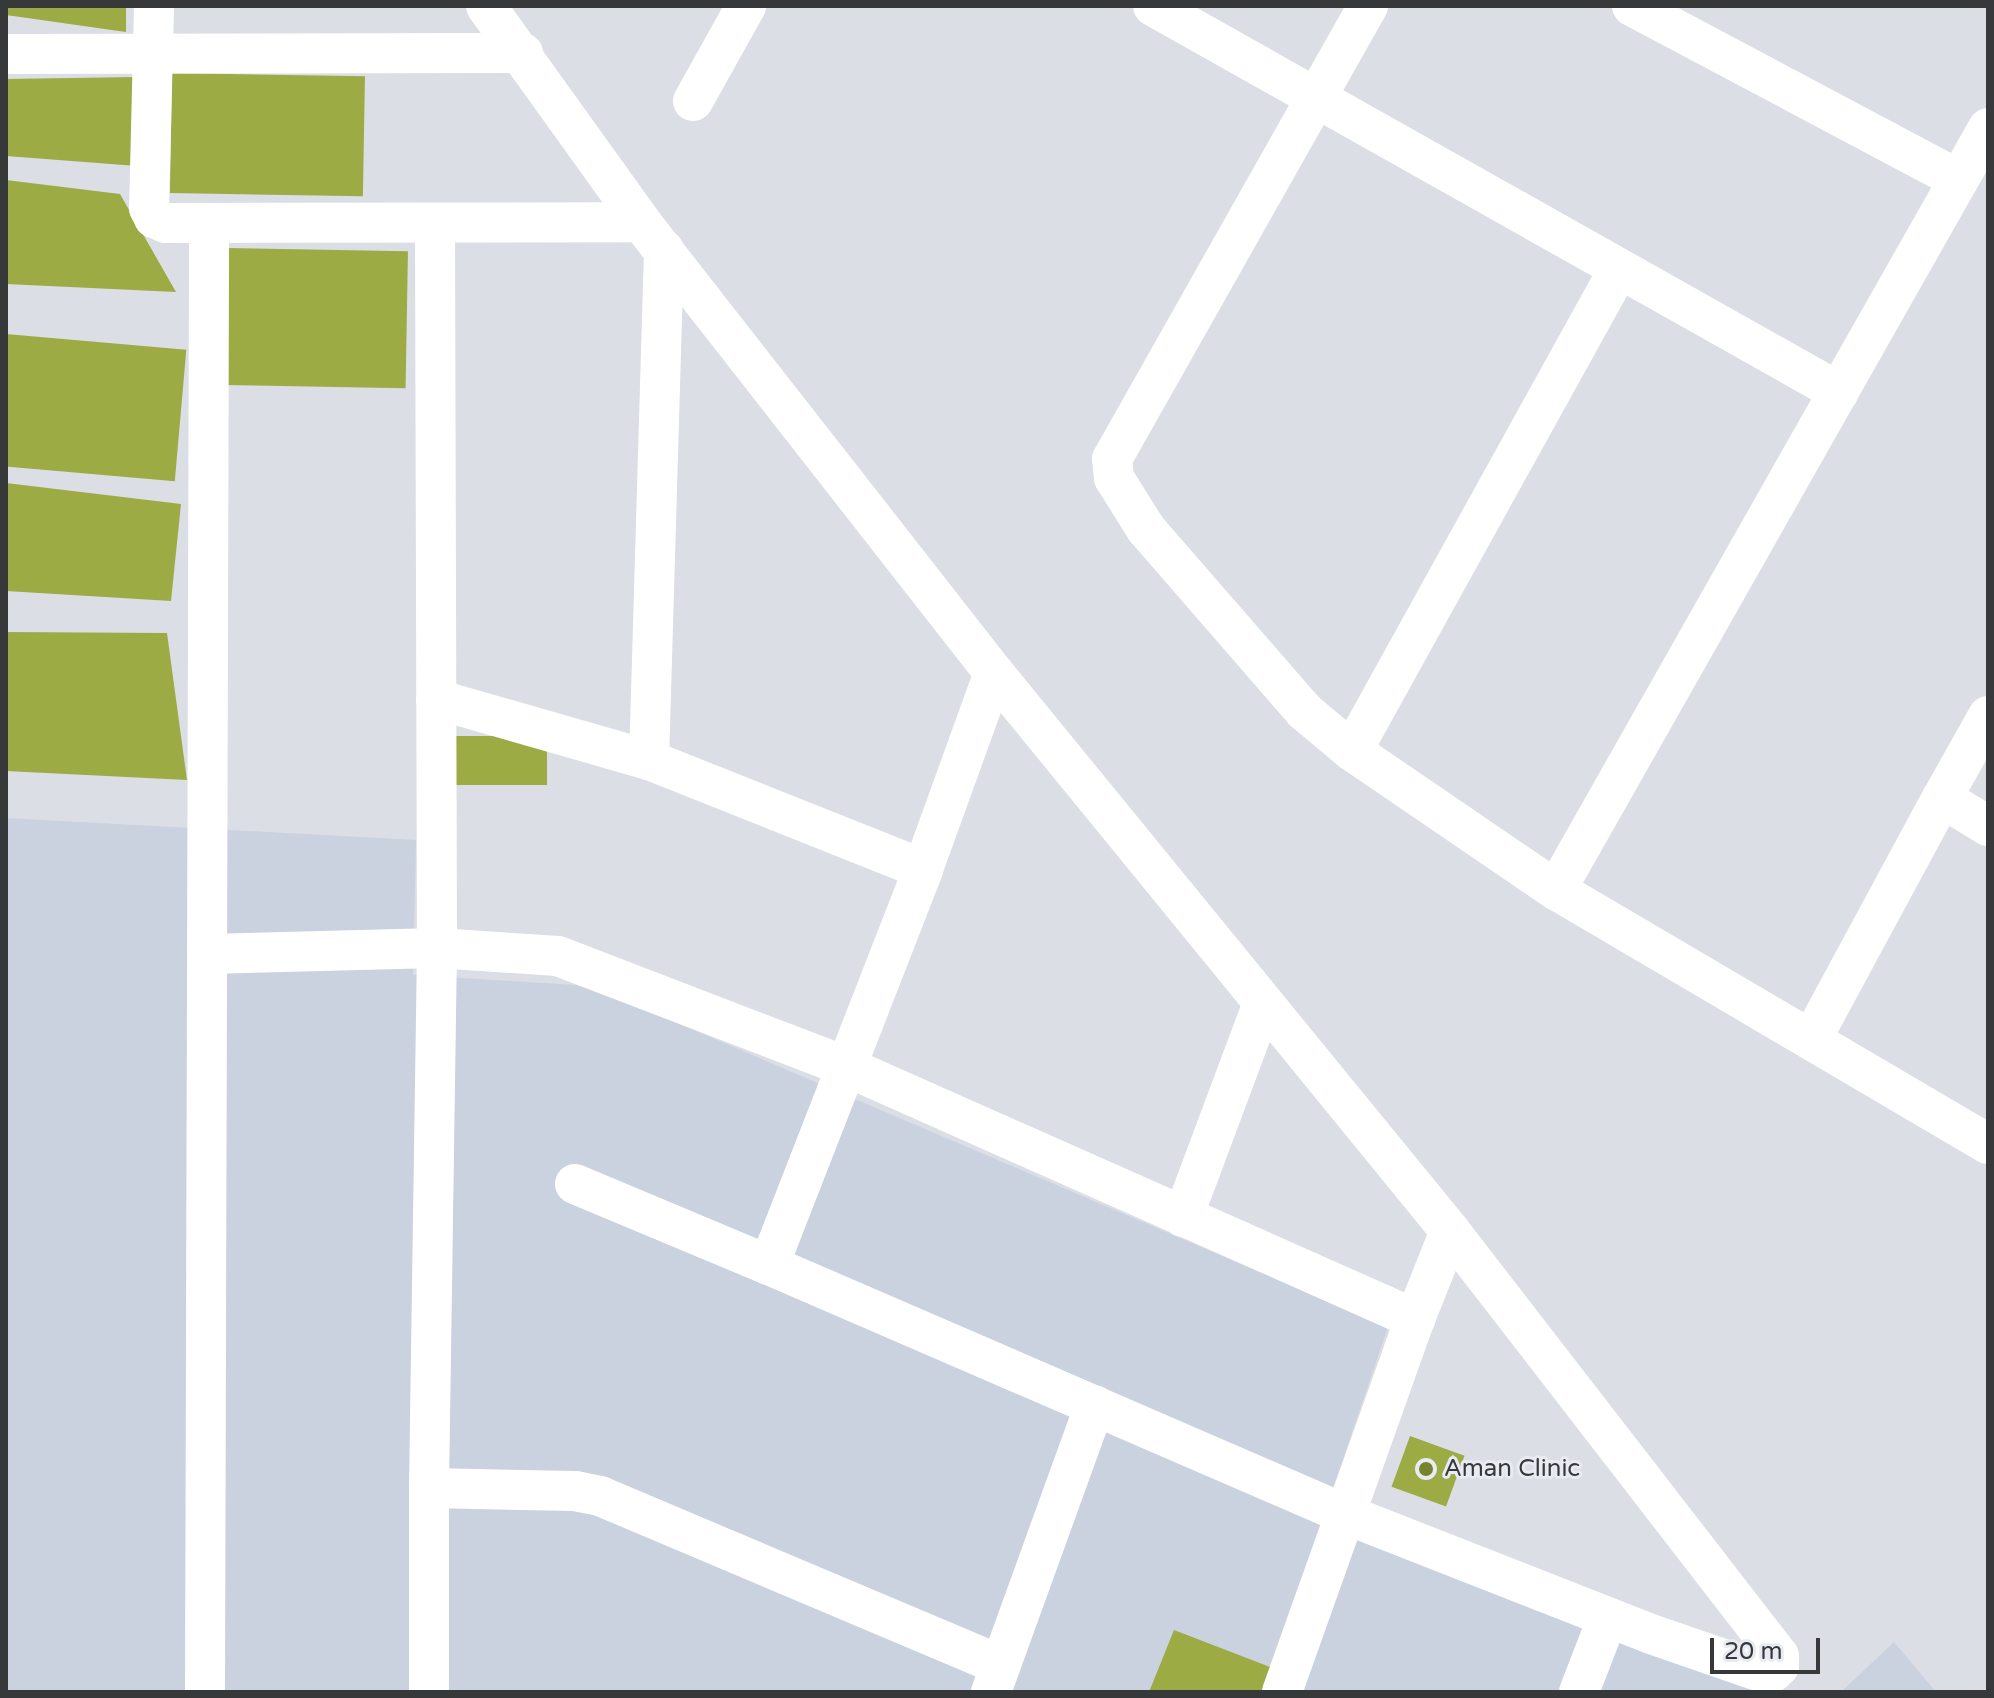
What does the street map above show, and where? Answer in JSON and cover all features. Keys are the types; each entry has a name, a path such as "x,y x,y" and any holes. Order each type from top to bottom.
{"street":[{"path":"154,6 149,208 154,218 166,223 209,226 435,225 652,236"},
{"path":"486,6 523,53 652,236 994,673 1450,1231 1779,1656 1779,1666 1773,1672 1764,1673 1608,1617 1345,1514 575,1184"},
{"path":"693,101 746,6"},
{"path":"1153,6 1839,392"},
{"path":"1368,6 1112,459 1114,478 1146,529 1171,560 1304,711 1352,751 1556,890 1988,1144"},
{"path":"1632,6 1959,180"},
{"path":"6,54 523,53"},
{"path":"1556,890 1988,128"},
{"path":"429,1692 437,948 435,225"},
{"path":"205,1692 209,226"},
{"path":"649,760 652,236"},
{"path":"1352,751 1619,269"},
{"path":"769,1265 923,869 994,673"},
{"path":"436,699 649,760 923,869"},
{"path":"1811,1040 1988,716"},
{"path":"1942,798 1988,826"},
{"path":"208,954 437,948 558,956 845,1066 1415,1319"},
{"path":"1183,1217 1263,1003"},
{"path":"1282,1692 1415,1319 1450,1231"},
{"path":"429,1488 575,1491 600,1496 996,1678 1095,1405"},
{"path":"1579,1692 1608,1617"}],"shaded area":[{"path":"6,818 416,840 413,975 591,986 1388,1327 1324,1515 1760,1692 6,1692"},
{"path":"1894,1642 1936,1692 1841,1692"}],"building":[{"path":"6,6 126,6 126,32 6,15"},
{"path":"172,73 365,76 363,196 170,193"},
{"path":"136,77 137,166 6,156 6,79"},
{"path":"6,180 120,194 176,292 6,284"},
{"path":"227,248 408,251 406,388 225,385"},
{"path":"6,334 186,350 175,481 6,467"},
{"path":"6,483 181,504 171,601 6,591"},
{"path":"6,632 167,633 187,780 6,771"},
{"path":"456,736 547,736 547,785 456,785"},
{"path":"1410,1436 1465,1456 1446,1507 1392,1487"},
{"path":"1174,1630 1286,1673 1279,1692 1149,1692"}],"place":[{"name":"Aman Clinic","path":"1426,1469"}]}
